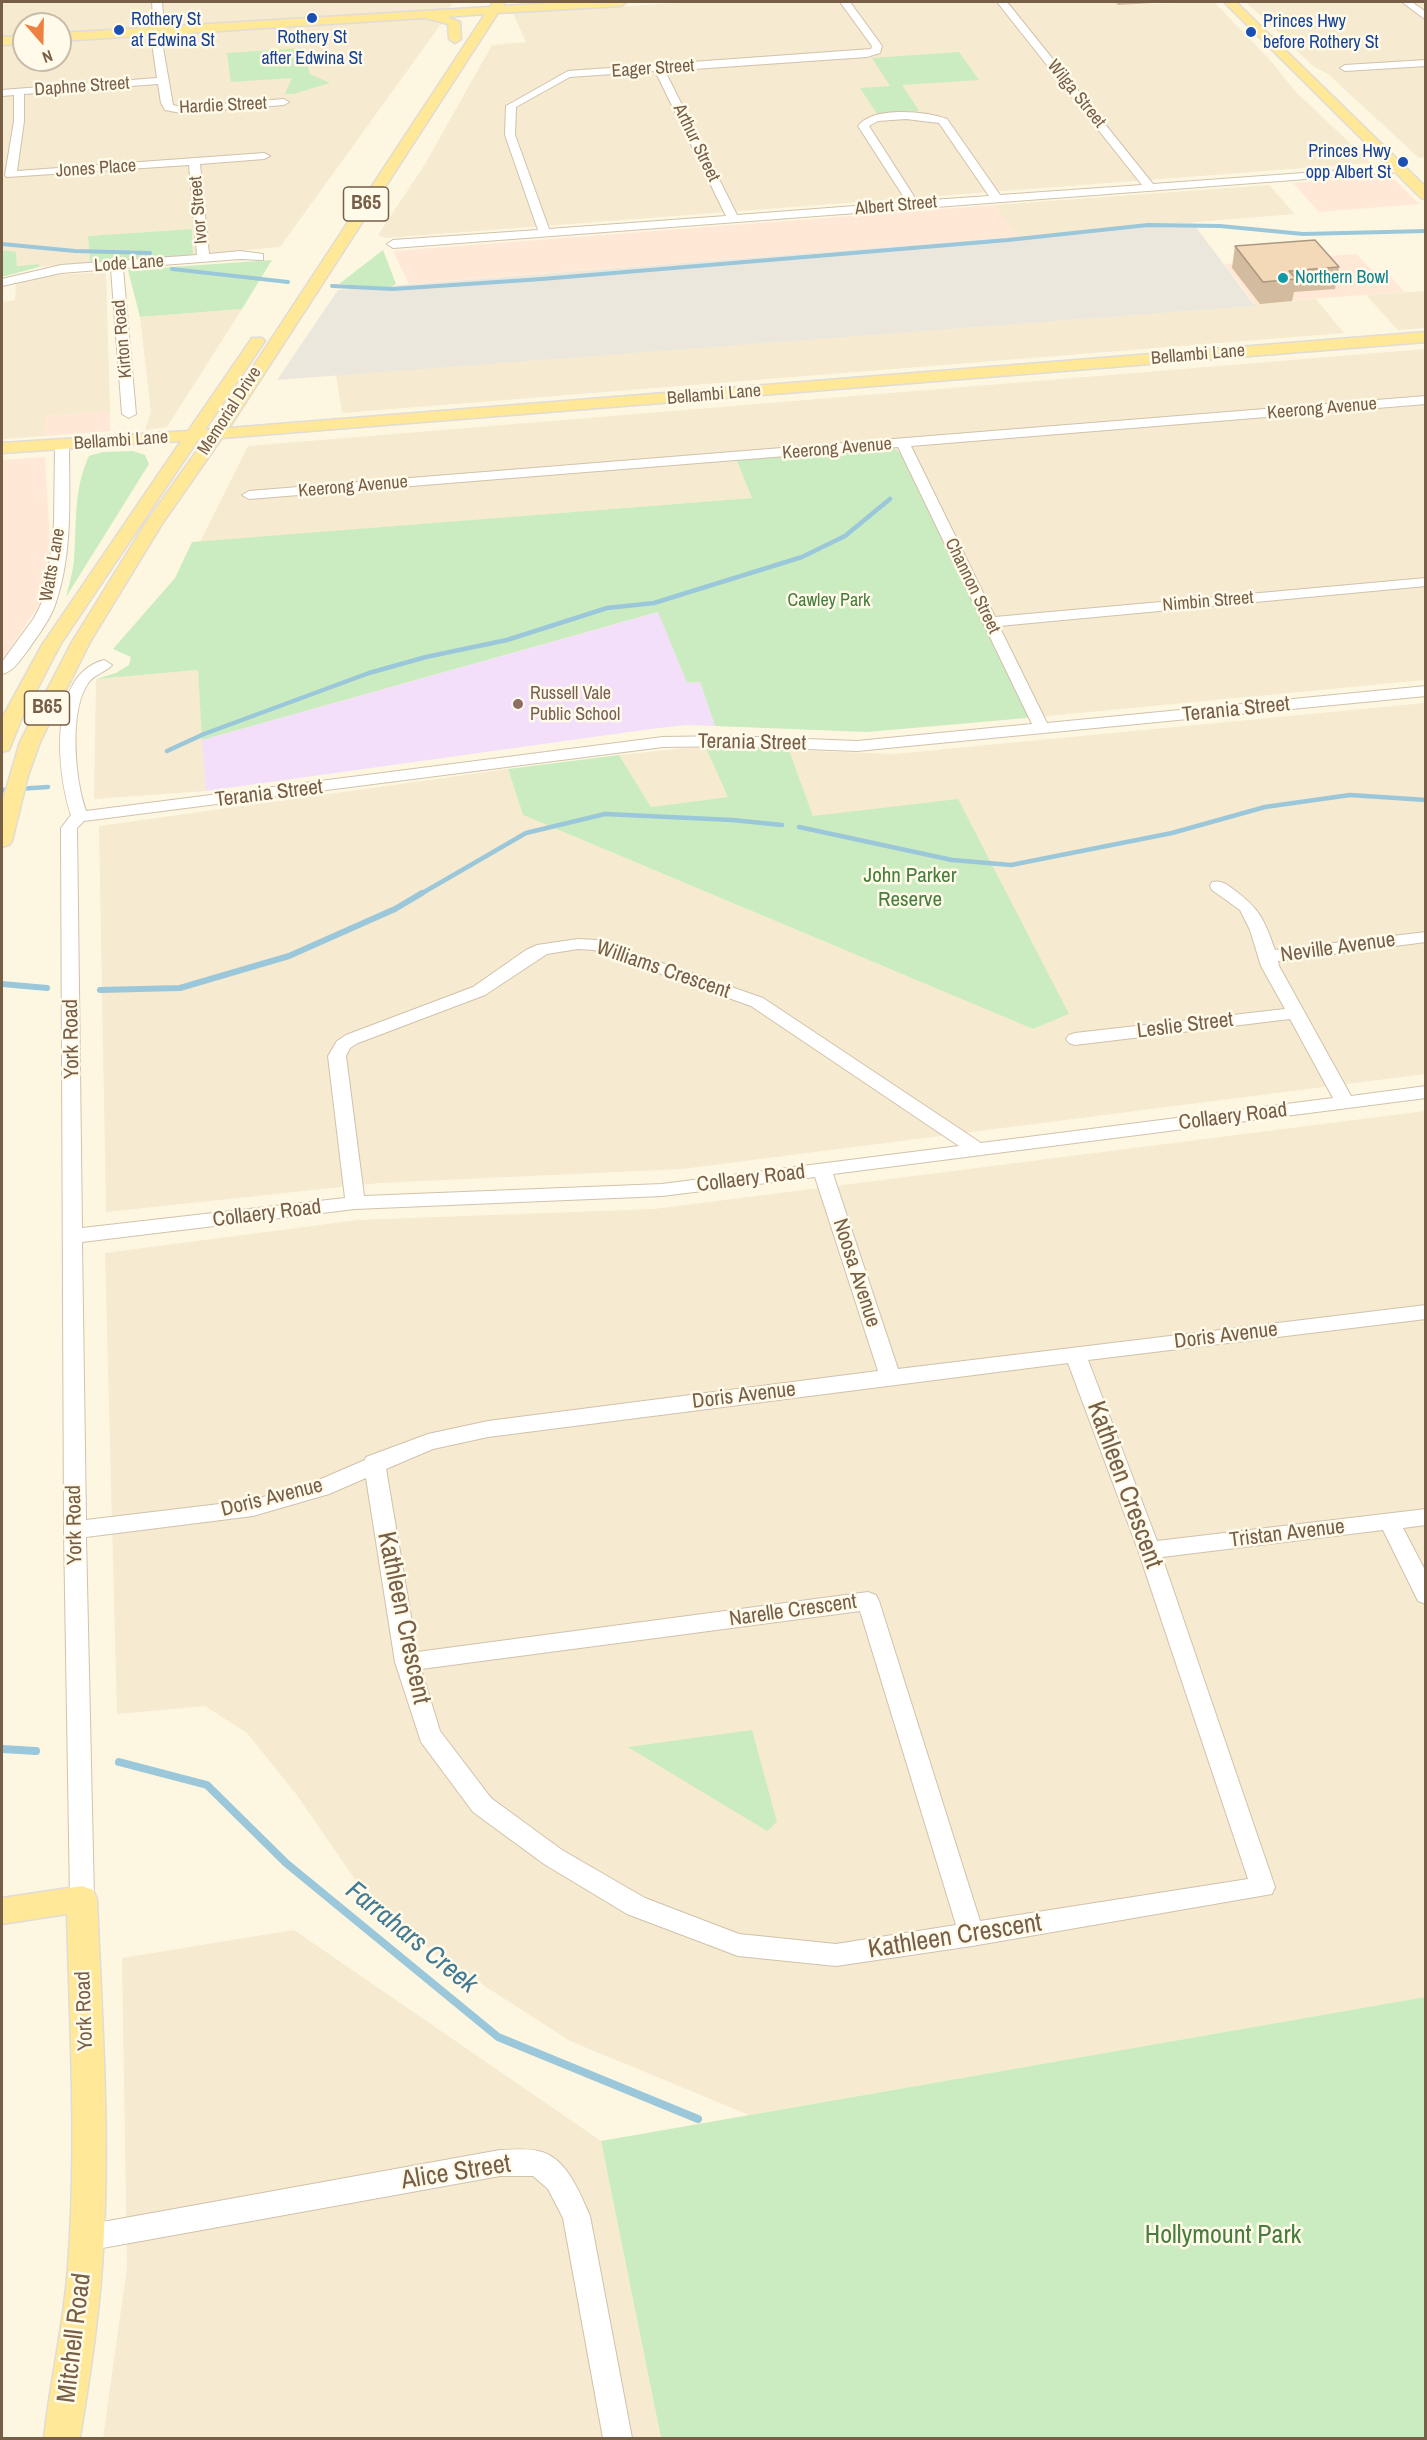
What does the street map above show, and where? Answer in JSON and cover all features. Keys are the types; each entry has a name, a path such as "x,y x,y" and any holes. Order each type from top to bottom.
{"main road":[{"path":"520,2 558,6"},
{"path":"72,36 399,16 488,6 558,6 621,2"},
{"path":"1230,2 1425,195"},
{"path":"399,16 436,16 456,23 452,43 488,6"},
{"name":"Memorial Drive","path":"2,841 18,776 30,742 81,642 154,524 217,434 488,6"},
{"name":"Memorial Drive","path":"2,746 12,718 51,645 263,331"},
{"name":"Bellambi Lane","path":"2,448 321,426 1425,337"},
{"path":"250,382 247,402 251,414 269,422 321,426"},
{"path":"93,443 137,445 160,455 161,470 152,496"},
{"path":"2,1911 82,1899"},
{"name":"York Road","path":"82,1899 89,2136 86,2238"},
{"name":"Mitchell Road","path":"62,2439 81,2317 86,2238"}],"street":[{"name":"Hardie Street","path":"157,2 159,28 156,36 162,81 166,103 172,109 284,102"},
{"name":"Eager Street","path":"545,233 510,135 511,106 568,74 867,54 876,51 877,46 845,2"},
{"name":"Wilga Street","path":"1002,2 1150,187"},
{"path":"1407,2 1425,17"},
{"path":"1345,68 1425,63"},
{"name":"Arthur Street","path":"659,69 733,218"},
{"name":"Daphne Street","path":"2,93 162,81"},
{"name":"Jones Place","path":"19,92 19,121 11,175 264,156"},
{"path":"914,205 863,126 871,119 918,116 934,117 944,121 996,198"},
{"name":"Ivor Street","path":"194,162 203,258"},
{"name":"Albert Street","path":"393,244 1399,169"},
{"name":"Lode Lane","path":"2,282 61,269 240,255 259,257"},
{"name":"Kirton Road","path":"117,265 129,414"},
{"path":"1421,400 1425,412"},
{"name":"Keerong Avenue","path":"249,495 1421,400"},
{"name":"Channon Street","path":"903,443 1041,728"},
{"name":"Watts Lane","path":"2,670 13,661 49,604 60,540 62,445"},
{"name":"Nimbin Street","path":"990,622 1425,582"},
{"path":"80,817 73,801 70,745 72,702 81,682 88,674 104,665"},
{"name":"Terania Street","path":"80,817 663,742 730,741 856,746 1425,692"},
{"name":"York Road","path":"80,817 73,821 69,828 75,1530 82,1899"},
{"path":"1218,886 1247,908 1269,958"},
{"name":"Neville Avenue","path":"1345,1102 1269,966 1269,958 1280,954 1425,937"},
{"name":"Williams Crescent","path":"355,1203 337,1056 344,1045 352,1039 479,991 532,954 543,949 578,944 596,945 758,1002 978,1150"},
{"name":"Leslie Street","path":"1075,1039 1296,1013"},
{"name":"Collaery Road","path":"74,1236 355,1203 662,1190 1425,1092"},
{"name":"Noosa Avenue","path":"822,1170 890,1377"},
{"name":"Doris Avenue","path":"75,1530 253,1508 321,1488 374,1463 428,1442 488,1429 1425,1312"},
{"name":"Kathleen Crescent","path":"374,1463 407,1662 429,1736 482,1805 553,1857 636,1906 738,1945 836,1955 1263,1887 1149,1550 1075,1354"},
{"name":"Tristan Avenue","path":"1149,1550 1425,1516"},
{"path":"1389,1521 1425,1595"},
{"name":"Narelle Crescent","path":"407,1662 868,1600 972,1935"},
{"name":"Alice Street","path":"86,2238 500,2163 538,2163 558,2180 576,2216 618,2439"}],"shaded area":[{"path":"2,2 453,2 441,24 280,247 193,255 192,229 88,236 90,263 39,267 39,264 17,266 16,253 2,250"},
{"path":"695,2 1115,2 1118,5 1214,2 1271,61 1295,91 1371,163 386,238 378,235 425,164 492,45 526,42 513,13"},
{"path":"1246,2 1425,2 1425,157 1419,158 1328,74 1313,66"},
{"path":"1391,176 1419,204 1319,212 1293,183"},
{"path":"1269,185 1295,214 1016,237 994,205"},
{"path":"994,205 1016,237 409,284 393,251"},
{"path":"1193,223 1255,306 277,380 338,290"},
{"path":"1356,254 1376,274 1387,273 1405,292 1254,303 1224,264"},
{"path":"106,272 110,411 46,416 45,436 2,439 2,302 15,300 16,284 54,275"},
{"path":"1425,291 1425,328 1398,330 1366,295"},
{"path":"1316,299 1344,333 342,413 336,375 1254,306 1254,303"},
{"path":"242,309 167,427 145,430 151,412 140,317"},
{"path":"1425,349 1425,680 1027,718 1029,712 1025,701 901,454 737,462 752,498 200,542 248,446"},
{"path":"110,411 110,431 45,436 46,416"},
{"path":"45,457 50,541 42,600 5,657 2,658 2,460"},
{"name":"Russell Vale Public School","path":"659,612 687,683 700,682 715,726 686,725 651,729 206,791 202,740"},
{"path":"198,670 206,791 94,799 96,679"},
{"path":"1425,703 1425,1074 682,1169 379,1183 106,1212 99,826 508,769 523,815 1033,1029 1069,1014 813,816 789,750 894,754"},
{"path":"705,746 729,797 651,807 619,755"},
{"path":"1425,1111 1425,1997 749,2115 570,2041 438,1956 372,1904 296,1794 247,1733 205,1706 117,1714 105,1253 358,1220 654,1209"},
{"path":"294,1930 601,2141 661,2438 103,2438 127,2267 122,1958"}],"green space":[{"path":"302,48 310,74 330,83 293,94 285,94 292,78 231,82 227,53"},
{"path":"959,52 979,80 902,85 919,111 877,114 860,88 890,86 872,58"},
{"path":"192,229 193,255 90,263 88,236"},
{"path":"2,250 16,252 17,266 39,264 39,267 2,277"},
{"path":"383,250 396,284 389,288 339,284"},
{"path":"272,260 242,309 140,317 128,270"},
{"name":"Cawley Park","path":"892,447 901,454 1025,701 1029,712 1027,718 867,732 715,726 700,682 687,683 658,612 202,740 198,670 96,679 116,673 129,665 131,657 113,649 175,578 192,542 752,498 736,459"},
{"path":"133,451 145,455 149,464 66,597 73,564 80,481 89,456 103,452"},
{"name":"John Parker Reserve","path":"705,746 789,750 813,816 958,799 1069,1014 1033,1029 523,815 508,769 619,755 651,807 728,797"},
{"path":"752,1730 777,1822 767,1831 628,1747"},
{"name":"Hollymount Park","path":"1425,1997 1425,2438 661,2438 601,2141"}],"building":[{"path":"1315,240 1339,267 1289,271 1296,279 1263,282 1235,246"}],"waterway":[{"path":"332,286 393,289 542,279 1008,240 1148,225 1220,226 1303,234 1426,231"},
{"path":"2,244 75,251 150,253"},
{"path":"172,269 288,282"},
{"path":"167,751 204,734 369,673 426,657 507,640 607,608 654,603 802,557 845,536 890,499"},
{"path":"2,790 48,787"},
{"path":"799,827 952,860 1011,865 1172,833 1265,807 1350,795 1426,800"},
{"path":"419,895 526,833 605,814 732,820 782,825"},
{"path":"100,990 180,988 289,956 395,909 422,893"},
{"path":"2,984 47,988"},
{"name":"Farrahars Creek","path":"2,1749 36,1751"},
{"name":"Farrahars Creek","path":"119,1762 207,1785 286,1863 498,2037 698,2119"}],"place":[{"name":"Rothery St after Edwina St","path":"312,18"},
{"name":"Rothery St at Edwina St","path":"119,30"},
{"name":"Princes Hwy before Rothery St","path":"1251,32"},
{"name":"Princes Hwy opp Albert St","path":"1403,162"},
{"name":"Northern Bowl","path":"1283,278"},
{"name":"Russell Vale Public School","path":"518,704"}]}
